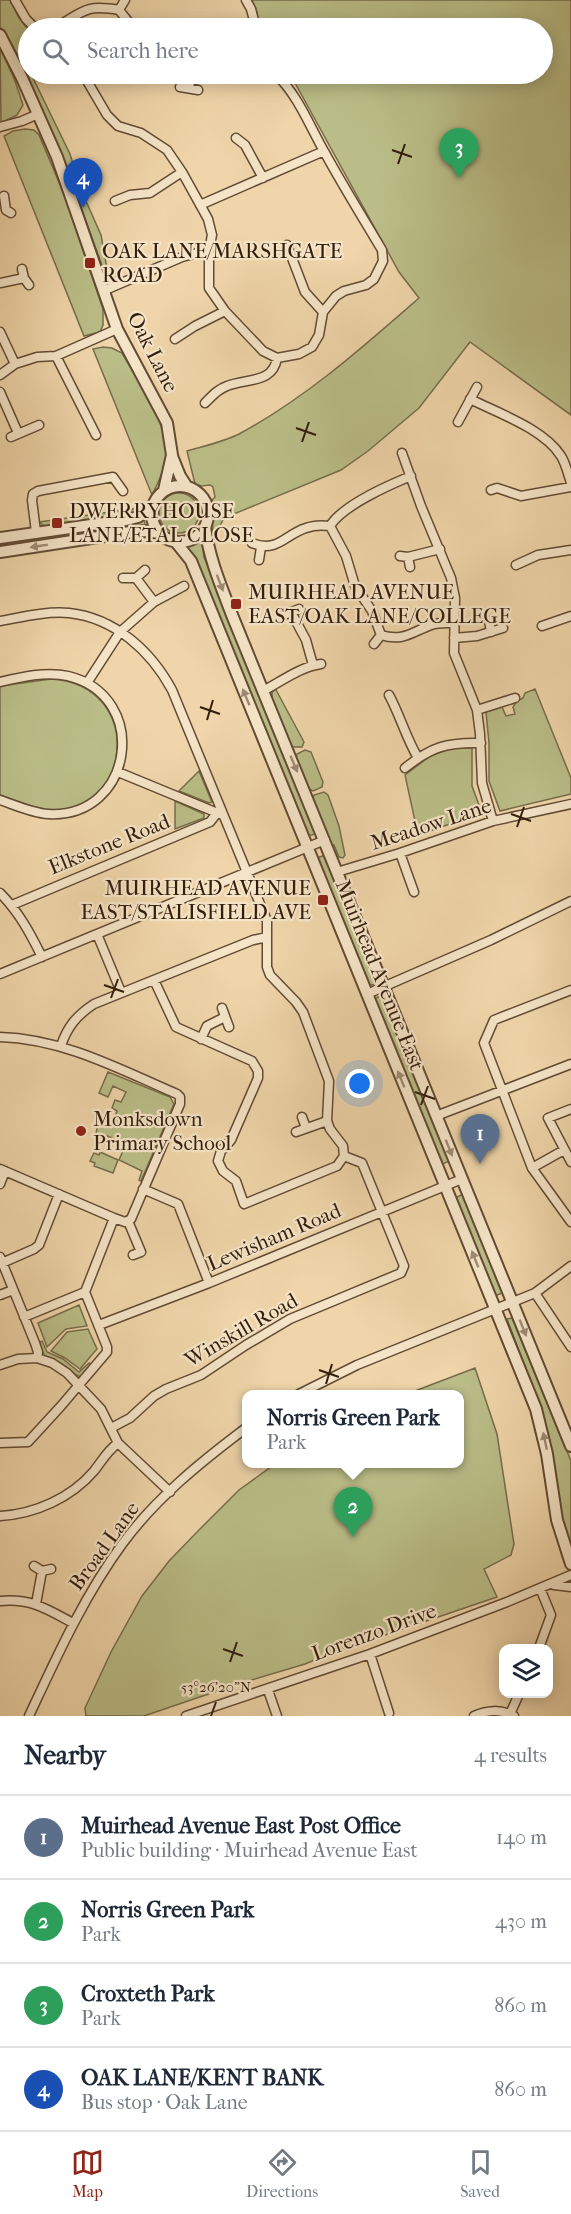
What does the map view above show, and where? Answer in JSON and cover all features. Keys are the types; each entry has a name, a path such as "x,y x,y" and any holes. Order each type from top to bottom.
{"street":[{"path":"15,0 25,18"},
{"path":"119,10 125,0"},
{"path":"246,0 253,18"},
{"path":"71,18 92,7 119,10 126,18"},
{"name":"Oak Lane","path":"0,35 18,72"},
{"name":"Oak Lane","path":"24,84 57,157 117,329 167,423 172,455 187,487"},
{"path":"89,84 107,115 118,126 141,133 167,150 208,219 212,235 209,250 209,288 225,311 252,342 277,358 299,354 312,347 319,335 323,312 336,296 344,291 366,285 374,279 383,261 382,250 295,97 284,84"},
{"path":"189,88 190,84"},
{"path":"0,127 38,114"},
{"path":"236,138 245,145 263,178"},
{"path":"200,205 324,151"},
{"path":"114,201 139,193 150,193 182,172"},
{"path":"4,196 5,212"},
{"path":"287,245 305,291 323,312"},
{"path":"103,291 182,257 209,250"},
{"path":"0,283 25,278"},
{"path":"175,339 225,311"},
{"path":"0,375 15,364 37,357 56,356 117,329"},
{"path":"0,332 15,364"},
{"path":"56,356 77,393 96,435"},
{"path":"205,403 218,390 228,385 256,379 269,373 275,368 277,358"},
{"path":"458,422 477,387"},
{"path":"0,392 15,435 39,424"},
{"path":"470,399 528,428 549,442 562,457 571,485 521,496 497,488 490,490"},
{"path":"402,453 454,589 456,660 477,710 482,783 493,821"},
{"name":"Oak Lane","path":"164,490 172,455"},
{"path":"330,526 334,520 359,501 411,476"},
{"path":"36,532 32,500 33,494 38,491 113,477 123,492"},
{"path":"0,538 138,517 153,505 164,490 179,486 195,491 207,508 204,527 193,538 175,541 159,533 131,532 0,552"},
{"path":"153,505 153,521 159,533"},
{"path":"252,543 261,547 277,544 309,526 330,526"},
{"path":"330,526 346,556 355,586 372,611 381,635"},
{"name":"Muirhead Avenue East","path":"204,527 214,569 571,1446"},
{"name":"Muirhead Avenue East","path":"175,541 191,561 543,1432 557,1520 571,1564"},
{"path":"259,560 261,547"},
{"path":"410,567 404,557 440,549"},
{"path":"516,565 538,555 571,550"},
{"path":"123,578 136,578 145,570"},
{"path":"136,578 154,602"},
{"path":"87,683 120,632 154,602 184,586"},
{"path":"263,691 296,672 317,665 292,612"},
{"path":"0,621 47,613 68,613 92,617 136,643 152,657 163,673 267,921 267,967 270,975 303,1012 329,1081 327,1121 343,1146 344,1156 337,1166 244,1204 236,1181 223,1171 218,1161 221,1151 228,1145 240,1120 258,1078 258,1071 252,1061 176,1027 154,980"},
{"path":"543,626 571,616"},
{"path":"489,621 491,632"},
{"path":"381,635 406,637 436,623 455,623"},
{"path":"454,638 477,636 503,628"},
{"path":"374,644 381,635"},
{"path":"0,682 52,674 68,676 87,683 106,699 119,720 123,741 118,772 107,789 96,800 71,812 47,814 0,800"},
{"path":"402,696 391,698 418,758"},
{"path":"477,710 510,699 509,711"},
{"path":"405,768 418,758 450,743 480,743"},
{"path":"118,772 220,813"},
{"name":"Meadow Lane","path":"337,872 493,821 571,804"},
{"name":"Elkstone Road","path":"12,905 210,822 220,813"},
{"path":"0,974 325,840"},
{"path":"400,853 414,892"},
{"path":"0,893 12,905 28,928 42,957"},
{"path":"367,994 491,940 571,901"},
{"path":"97,934 121,992"},
{"path":"61,1046 70,1025 94,1004 253,940 267,937"},
{"path":"571,990 494,1020 484,1043 532,1168 571,1222"},
{"path":"201,1039 207,1026 224,1012 230,1027"},
{"path":"0,1037 24,1038 83,1053 180,1097 180,1104 129,1220 141,1252 133,1255"},
{"path":"436,1116 571,1064"},
{"path":"571,1109 548,1118 571,1162"},
{"path":"302,1117 306,1128"},
{"path":"297,1132 327,1121"},
{"path":"532,1168 564,1150"},
{"name":"Winskill Road","path":"111,1428 130,1418 154,1396 201,1376 246,1345 290,1319 401,1273 404,1266 362,1163 344,1156"},
{"path":"0,1184 3,1170 114,1218 125,1222 129,1220"},
{"name":"Lewisham Road","path":"99,1325 209,1283 462,1179"},
{"path":"143,1189 178,1204 209,1283"},
{"path":"37,1358 38,1352 1,1260 34,1249 39,1245 59,1194"},
{"path":"0,1443 28,1442 107,1352 85,1292 114,1218"},
{"path":"309,1390 357,1365 535,1293 571,1266"},
{"path":"0,1295 13,1290"},
{"path":"24,1317 85,1292"},
{"path":"535,1293 571,1347"},
{"path":"0,1365 18,1359 37,1358 58,1366 80,1385 101,1409 118,1443 170,1492"},
{"name":"Broad Lane","path":"29,1716 73,1623 101,1574 124,1542 170,1492 242,1431"},
{"path":"0,1516 24,1513 48,1505 69,1493 94,1471 105,1454 118,1443"},
{"path":"36,1604 38,1569 51,1569"},
{"name":"Lorenzo Drive","path":"186,1716 370,1654 552,1585 571,1575"},
{"path":"552,1585 571,1587"},
{"path":"540,1588 551,1615 540,1644"},
{"path":"0,1601 24,1600 73,1623"},
{"path":"370,1654 389,1713"},
{"path":"268,1690 277,1716"},
{"path":"474,1716 495,1711 512,1715 518,1698"}],"green space":[{"path":"0,0 10,0 19,18 18,56 17,54 0,27"},
{"path":"252,0 571,0 571,415 470,342 419,408 368,451 341,470 224,518 213,539 212,500 215,497 213,487 195,484 187,451 220,442 264,420 333,371 419,298 399,272 296,84 553,84 553,18 258,18"},
{"path":"0,48 23,105 17,115 1,123"},
{"path":"31,84 36,84 70,154 82,192 101,235 107,269 119,277 109,277 105,274 69,174"},
{"path":"34,130 39,135 64,194 103,309 103,325 100,332 84,336 4,136 13,131"},
{"path":"103,347 122,353 150,400 161,426 165,439 166,457 162,474 152,495 93,349"},
{"path":"179,493 187,494 193,499 198,505 198,521 193,527 187,532 179,533 171,532 165,527 160,521 159,513 160,505 165,499 171,494"},
{"path":"138,508 126,514 46,527 39,522"},
{"path":"144,517 145,525 0,546 0,541"},
{"path":"201,535 204,557 316,834 307,836 196,562 185,544"},
{"path":"51,679 82,687 103,703 114,725 117,749 111,773 98,793 76,806 48,810 0,795 0,686"},
{"path":"275,688 304,742 302,747 292,747 272,699"},
{"path":"535,689 571,778 571,794 500,811 489,781 486,712 502,707 506,716 515,714 513,707 516,702 523,698 525,693"},
{"path":"452,748 472,748 472,786 482,813 418,835 405,775 430,756"},
{"path":"305,750 311,752 323,782 322,787 313,791 309,789 296,758 297,754"},
{"path":"199,771 212,802 209,803 179,791"},
{"path":"324,792 328,795 339,826 345,855 343,858 339,857 334,845 331,844 313,799 314,795"},
{"path":"175,801 204,814 204,818 175,829"},
{"path":"325,855 377,983 369,986 317,858"},
{"path":"381,996 449,1161 441,1165 375,998"},
{"path":"108,1072 170,1097 174,1104 141,1181 139,1180 142,1171 119,1160 126,1144 107,1136 105,1138 95,1137 100,1117 113,1122 117,1111 112,1108 115,1100 121,1102 126,1092 113,1086 108,1097 99,1093"},
{"path":"100,1152 118,1160 113,1173 94,1166 95,1163 90,1161 94,1153 99,1155"},
{"path":"463,1194 502,1293 495,1296 455,1198"},
{"path":"79,1305 87,1326 66,1329 47,1347 38,1323"},
{"path":"512,1318 571,1461 571,1546 562,1519 549,1438 507,1319"},
{"path":"88,1329 97,1349 80,1369 51,1351 67,1332"},
{"path":"42,1341 47,1352 63,1359 79,1372 89,1363 92,1365 82,1376 78,1376 62,1364 45,1356 38,1343"},
{"path":"475,1368 497,1434 514,1544 511,1555 484,1569 497,1597 305,1664 144,1716 86,1716 85,1708 111,1652 142,1596 169,1561 239,1490 269,1468 464,1468 464,1390 417,1390"}],"place":[{"name":"Croxteth Park","path":"459,178"},
{"name":"OAK LANE/KENT BANK","path":"83,208"},
{"name":"OAK LANE/MARSHGATE ROAD","path":"90,263"},
{"name":"DWERRYHOUSE LANE/ETAL CLOSE","path":"57,523"},
{"name":"MUIRHEAD AVENUE EAST/OAK LANE/COLLEGE","path":"236,604"},
{"name":"MUIRHEAD AVENUE EAST/STALISFIELD AVE","path":"323,900"},
{"name":"Monksdown Primary School","path":"81,1131"},
{"name":"Muirhead Avenue East Post Office","path":"480,1164"},
{"name":"Norris Green Park","path":"353,1537"}]}
